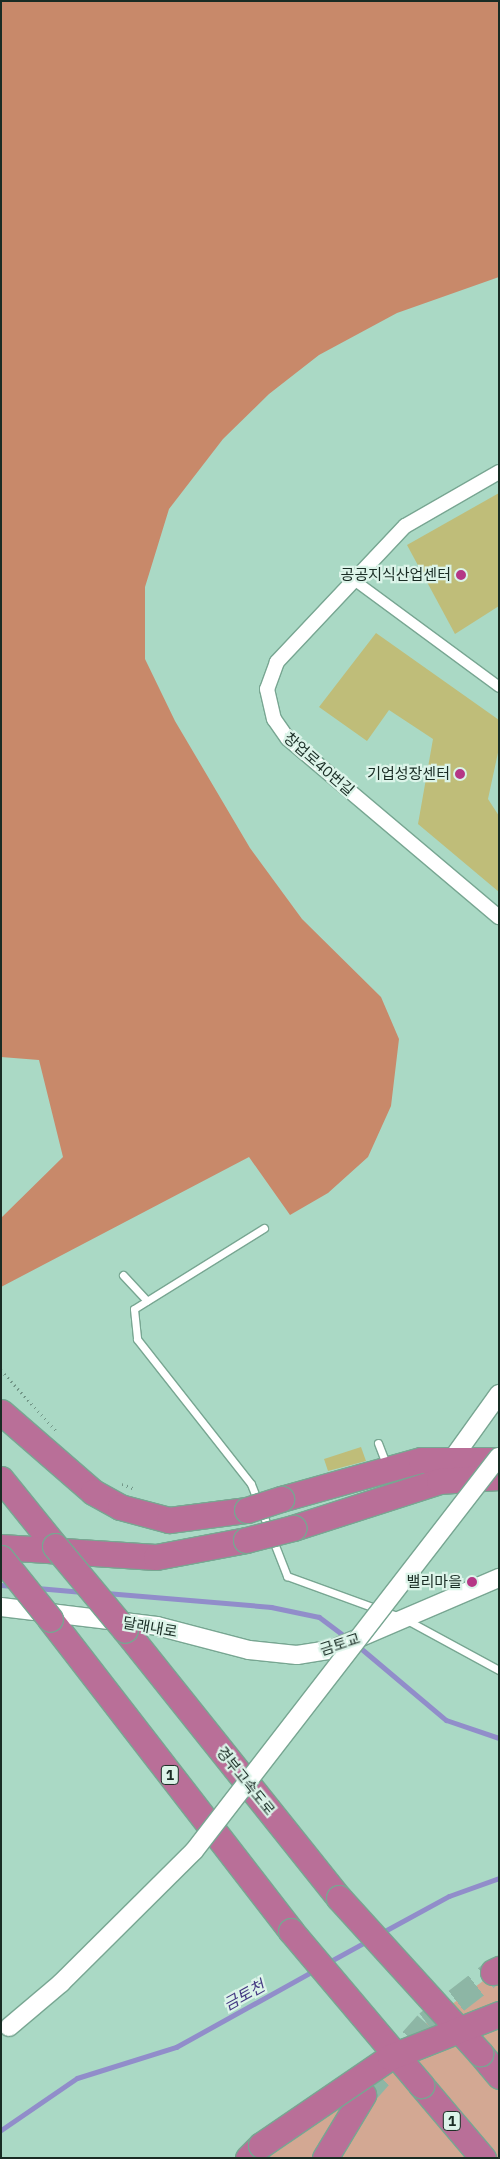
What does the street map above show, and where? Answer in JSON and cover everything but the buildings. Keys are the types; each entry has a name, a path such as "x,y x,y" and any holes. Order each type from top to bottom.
{"highway":[{"path":"1,1412 93,1492 120,1507 170,1520 246,1510 388,1469 453,1458 499,1459"},
{"path":"1,1546 156,1557 246,1540 293,1528 439,1481 499,1477"},
{"name":"경부고속도로","path":"1,1479 125,1630 339,1898 499,2075"},
{"name":"1","path":"1,1558 290,1931 483,2158"},
{"path":"254,2151 390,2056 499,2014"},
{"path":"325,2158 363,2095"}],"street":[{"name":"창업로40번길","path":"499,472 415,518 354,580 272,670 267,689 274,719 297,747 499,917"},
{"path":"354,580 499,687"},
{"path":"453,1458 499,1394"},
{"path":"5,2030 61,1983 194,1851 499,1459"},
{"path":"405,1619 499,1578"},
{"name":"달래내로","path":"1,1607 157,1626 250,1650 297,1655"},
{"name":"금토교","path":"297,1655 333,1649 405,1619"}],"lane":[{"path":"264,1228 134,1309 137,1339 251,1484 278,1564 287,1576 405,1619 499,1670"},
{"path":"123,1275 147,1301"},
{"path":"378,1443 388,1469"}],"path":[{"path":"1,1370 64,1439"},
{"path":"116,1481 138,1490"}],"shaded area":[{"path":"1,1 499,1 499,277 397,313 319,355 269,394 223,439 169,509 145,587 145,659 175,721 250,848 302,919 381,997 399,1039 391,1106 368,1157 328,1193 290,1215 249,1157 1,1287 1,1218 63,1157 39,1060 1,1057"},
{"path":"499,1969 499,2158 249,2158 352,2079"}],"waterway":[{"path":"1,1585 13,1586"},
{"path":"37,1588 83,1592"},
{"path":"106,1593 271,1607 319,1617 347,1638"},
{"path":"358,1646 446,1720 499,1738"},
{"name":"금토천","path":"381,1933 449,1896 499,1878"},
{"name":"금토천","path":"327,1963 367,1941"},
{"name":"금토천","path":"1,2130 77,2078 176,2047 315,1970"}],"tunnel":[{"path":"363,2095 427,2023 493,1972"}],"place":[{"name":"공공지식산업센터","path":"461,575"},
{"name":"기업성장센터","path":"460,774"},
{"name":"밸리마을","path":"472,1582"}]}
